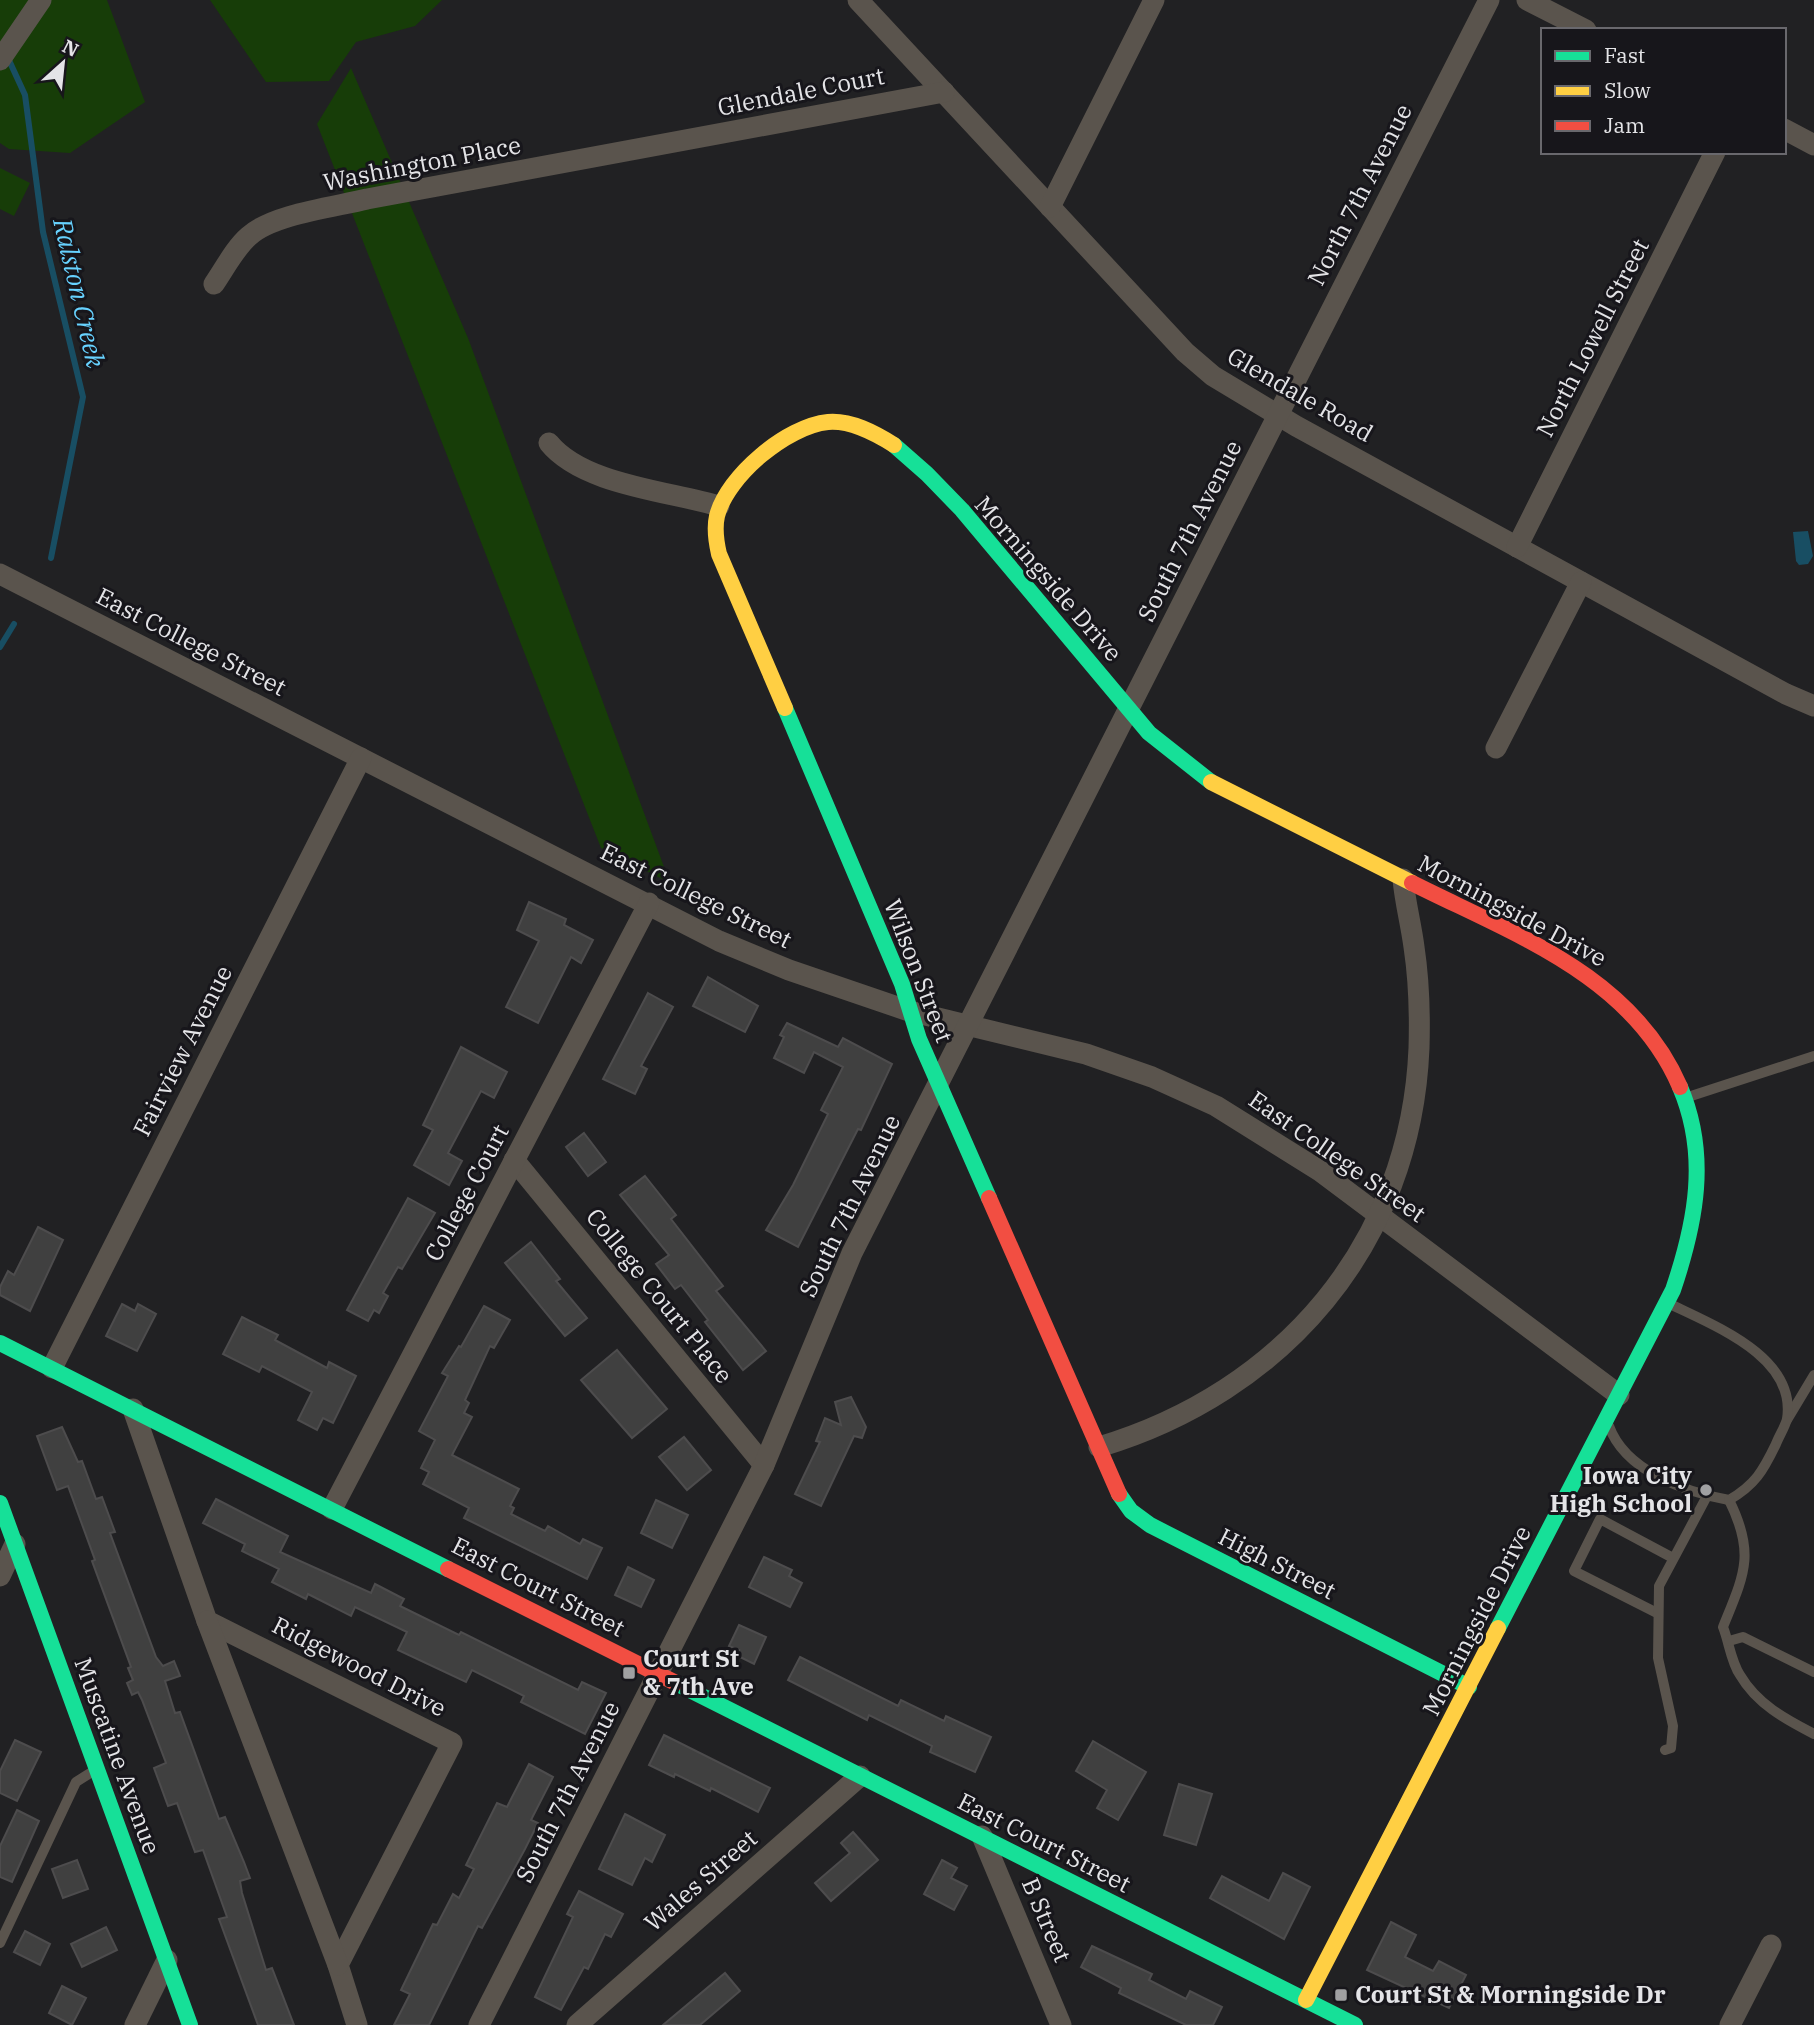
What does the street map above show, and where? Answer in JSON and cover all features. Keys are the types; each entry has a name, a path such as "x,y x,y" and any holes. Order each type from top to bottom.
{"street":[{"path":"0,60 41,0"},
{"name":"Glendale Road","path":"858,0 1185,352 1213,376 1517,547 1786,694 1814,706"},
{"path":"1050,207 1154,0"},
{"name":"North 7th Avenue","path":"1278,414 1489,0"},
{"path":"1527,0 1583,28"},
{"name":"Glendale Court","path":"668,143 943,92"},
{"path":"1786,131 1814,145"},
{"name":"Washington Place","path":"214,284 247,237 261,227 277,221 367,199 668,143"},
{"name":"North Lowell Street","path":"1517,547 1714,154"},
{"name":"South 7th Avenue","path":"479,2025 764,1465 852,1253 1278,414"},
{"name":"Morningside Drive","path":"719,506 740,475 762,454 787,437 835,421 872,433 910,457 939,488 1158,742 1210,782 1569,962 1600,981 1645,1024 1663,1049 1686,1098 1699,1156 1699,1196 1686,1262 1306,2000"},
{"path":"549,443 557,453 588,471 719,506"},
{"name":"Wilson Street","path":"719,506 715,526 719,554 902,984 909,1011 1099,1447"},
{"name":"East College Street","path":"0,574 719,941 777,965 909,1011 1086,1054 1152,1077 1216,1106 1269,1137 1380,1216 1619,1395"},
{"path":"1496,748 1581,582"},
{"name":"Fairview Avenue","path":"52,1368 361,758"},
{"path":"1099,1447 1170,1421 1210,1400 1257,1368 1315,1313 1343,1278 1380,1216 1402,1152 1413,1101 1419,1050 1418,986 1403,879"},
{"name":"College Court","path":"332,1509 649,903"},
{"name":"College Court Place","path":"514,1160 764,1465"},
{"name":"East Court Street","path":"0,1343 1355,2025"},
{"path":"133,1409 207,1621 338,1965 357,2025"},
{"name":"High Street","path":"1099,1447 1118,1493 1131,1511 1150,1525 1469,1687"},
{"name":"Muscatine Avenue","path":"0,1503 190,2025"},
{"path":"0,1576 15,1544"},
{"name":"Ridgewood Drive","path":"207,1621 452,1743 338,1965"},
{"name":"Wales Street","path":"577,2025 860,1776"},
{"name":"B Street","path":"982,1836 1061,2025"},
{"path":"1730,2025 1770,1945"},
{"path":"135,2025 167,1960"}],"lane":[{"path":"1686,1098 1814,1056"},
{"path":"1667,1302 1748,1346 1773,1369 1786,1393 1787,1420"},
{"path":"1606,1420 1614,1440 1628,1457 1657,1474 1707,1496 1729,1500 1751,1487 1814,1375"},
{"path":"1665,1750 1671,1748 1673,1726 1658,1658 1657,1613 1660,1586 1707,1496"},
{"path":"1729,1500 1740,1523 1747,1549 1740,1585 1723,1627 1738,1674 1756,1696 1782,1717 1814,1734"},
{"path":"1657,1613 1574,1572 1600,1519 1673,1558"},
{"path":"1729,1641 1743,1637 1814,1672"},
{"path":"0,1943 76,1782 97,1769"}],"green space":[{"path":"0,0 107,0 145,102 70,153 9,149 0,143"},
{"path":"210,0 442,0 415,26 356,42 329,81 266,82"},
{"path":"351,68 468,338 670,883 601,848 317,124"},
{"path":"0,168 30,183 14,216 0,209"}],"water":[{"path":"1808,531 1813,556 1808,564 1799,565 1796,561 1793,532"}],"building":[{"path":"529,902 566,919 564,925 593,940 581,963 571,957 538,1023 506,1007 539,941 517,930"},
{"path":"708,977 758,1006 745,1032 693,1006"},
{"path":"648,993 673,1007 641,1066 647,1069 635,1094 603,1079"},
{"path":"787,1023 838,1047 843,1038 892,1064 861,1130 858,1129 798,1247 766,1230 793,1185 828,1114 821,1110 843,1067 814,1052 804,1073 774,1058 784,1037 780,1035"},
{"path":"461,1047 507,1072 494,1098 481,1091 448,1153 462,1161 449,1185 414,1165 433,1130 423,1125"},
{"path":"584,1133 606,1162 588,1176 566,1147"},
{"path":"645,1176 676,1215 671,1219 723,1286 716,1291 766,1351 743,1370 705,1322 708,1320 681,1285 675,1289 656,1264 669,1255 620,1195"},
{"path":"408,1198 435,1213 402,1269 398,1267 383,1293 388,1296 379,1313 374,1310 368,1321 347,1310"},
{"path":"38,1227 63,1240 30,1311 0,1295 0,1287 8,1271 14,1275"},
{"path":"531,1242 560,1279 556,1281 587,1318 565,1336 505,1263"},
{"path":"122,1304 135,1311 138,1304 156,1314 137,1351 106,1336"},
{"path":"484,1306 510,1320 494,1348 490,1346 465,1400 469,1403 464,1413 472,1417 452,1455 519,1489 510,1506 514,1508 511,1514 545,1531 548,1526 580,1544 583,1539 602,1548 587,1579 464,1518 469,1508 423,1484 429,1472 421,1468 435,1440 419,1431 448,1376 442,1373 459,1346 461,1347"},
{"path":"242,1317 278,1335 275,1340 327,1368 329,1362 356,1376 333,1423 323,1418 317,1430 298,1420 312,1392 262,1366 259,1372 223,1354"},
{"path":"617,1350 667,1409 632,1438 581,1380"},
{"path":"851,1397 866,1427 862,1438 854,1436 821,1506 795,1494 820,1442 816,1441 825,1418 841,1425 835,1402"},
{"path":"62,1427 78,1462 82,1461 96,1499 102,1497 115,1532 110,1533 156,1657 163,1666 174,1661 180,1676 165,1681 175,1713 180,1712 219,1819 225,1817 244,1862 250,1878 240,1881 242,1893 266,1970 272,1968 294,2025 258,2025 219,1919 227,1917 203,1850 195,1852 177,1803 168,1806 154,1768 166,1763 142,1700 138,1692 132,1695 127,1683 133,1680 128,1668 131,1667 92,1561 95,1560 68,1486 57,1490 37,1436"},
{"path":"684,1437 711,1470 687,1490 659,1457"},
{"path":"216,1499 288,1536 280,1552 371,1593 375,1584 404,1599 400,1606 459,1635 461,1632 578,1690 582,1682 606,1693 585,1734 521,1702 524,1696 472,1670 466,1682 398,1650 407,1632 355,1607 351,1616 308,1594 306,1599 272,1582 279,1569 242,1551 245,1544 203,1523"},
{"path":"656,1500 688,1515 672,1548 641,1533"},
{"path":"764,1557 792,1570 789,1576 802,1583 790,1607 749,1587"},
{"path":"628,1567 654,1580 641,1607 615,1595"},
{"path":"739,1625 766,1637 754,1664 736,1655 739,1650 729,1646"},
{"path":"800,1657 898,1706 901,1700 944,1721 946,1716 991,1737 975,1772 930,1752 932,1746 869,1715 867,1720 788,1680"},
{"path":"664,1735 770,1788 758,1812 711,1788 710,1791 649,1765"},
{"path":"15,1740 41,1752 17,1801 0,1793 0,1771"},
{"path":"1093,1741 1146,1772 1118,1820 1097,1808 1107,1790 1076,1771"},
{"path":"529,1764 553,1777 531,1820 538,1823 525,1849 482,1928 478,1926 429,2025 394,2025 410,1994 401,1990 433,1924 437,1925 453,1894 459,1898 474,1869 466,1865 497,1803 507,1807"},
{"path":"1179,1784 1212,1794 1196,1845 1164,1835"},
{"path":"17,1810 39,1821 12,1882 0,1877 0,1846"},
{"path":"625,1814 665,1835 652,1862 645,1858 632,1885 599,1869"},
{"path":"853,1832 878,1860 831,1901 815,1883 850,1853 841,1843"},
{"path":"77,1860 88,1889 63,1898 52,1869"},
{"path":"942,1860 957,1868 951,1878 967,1886 954,1910 924,1894"},
{"path":"1283,1873 1310,1887 1284,1939 1210,1898 1222,1876 1269,1901"},
{"path":"579,1891 623,1914 611,1937 605,1934 588,1969 584,1967 561,2010 535,1997 573,1917 567,1914"},
{"path":"1391,1922 1416,1935 1405,1957 1433,1971 1439,1961 1466,1975 1449,2008 1367,1970"},
{"path":"106,1927 117,1950 82,1967 71,1944"},
{"path":"25,1931 50,1944 40,1965 14,1952"},
{"path":"1092,1946 1152,1974 1149,1980 1186,1999 1190,1991 1222,2007 1213,2025 1186,2025 1119,1993 1121,1988 1081,1967"},
{"path":"725,1973 740,1991 700,2025 663,2025"},
{"path":"62,1986 86,1998 72,2025 49,2013"}],"waterway":[{"name":"Ralston Creek","path":"8,58 25,95 43,232 83,397 51,558"},
{"name":"Ralston Creek","path":"0,647 14,624"}],"traffic: fast":[{"path":"894,445 962,510 1149,733 1211,782"},
{"path":"785,708 902,984 919,1039 989,1198"},
{"path":"1498,1628 1673,1290 1693,1214 1697,1163 1689,1112 1680,1087"},
{"path":"0,1343 448,1569"},
{"path":"1119,1494 1131,1511 1150,1525 1469,1687"},
{"path":"0,1503 190,2025"},
{"path":"676,1683 1355,2025"}],"traffic: slow":[{"path":"785,708 719,554 716,526 723,501 733,485 761,456 777,443 812,426 828,422 854,425 894,445"},
{"path":"1211,782 1412,883"},
{"path":"1306,2000 1498,1628"}],"traffic: jam":[{"path":"1412,883 1529,940 1601,987 1632,1015 1659,1048 1680,1087"},
{"path":"989,1198 1119,1494"},
{"path":"448,1569 676,1683"}],"place":[{"name":"Iowa City High School","path":"1706,1490"},
{"name":"Court St & 7th Ave","path":"629,1673"},
{"name":"Court St & Morningside Dr","path":"1341,1995"}]}
